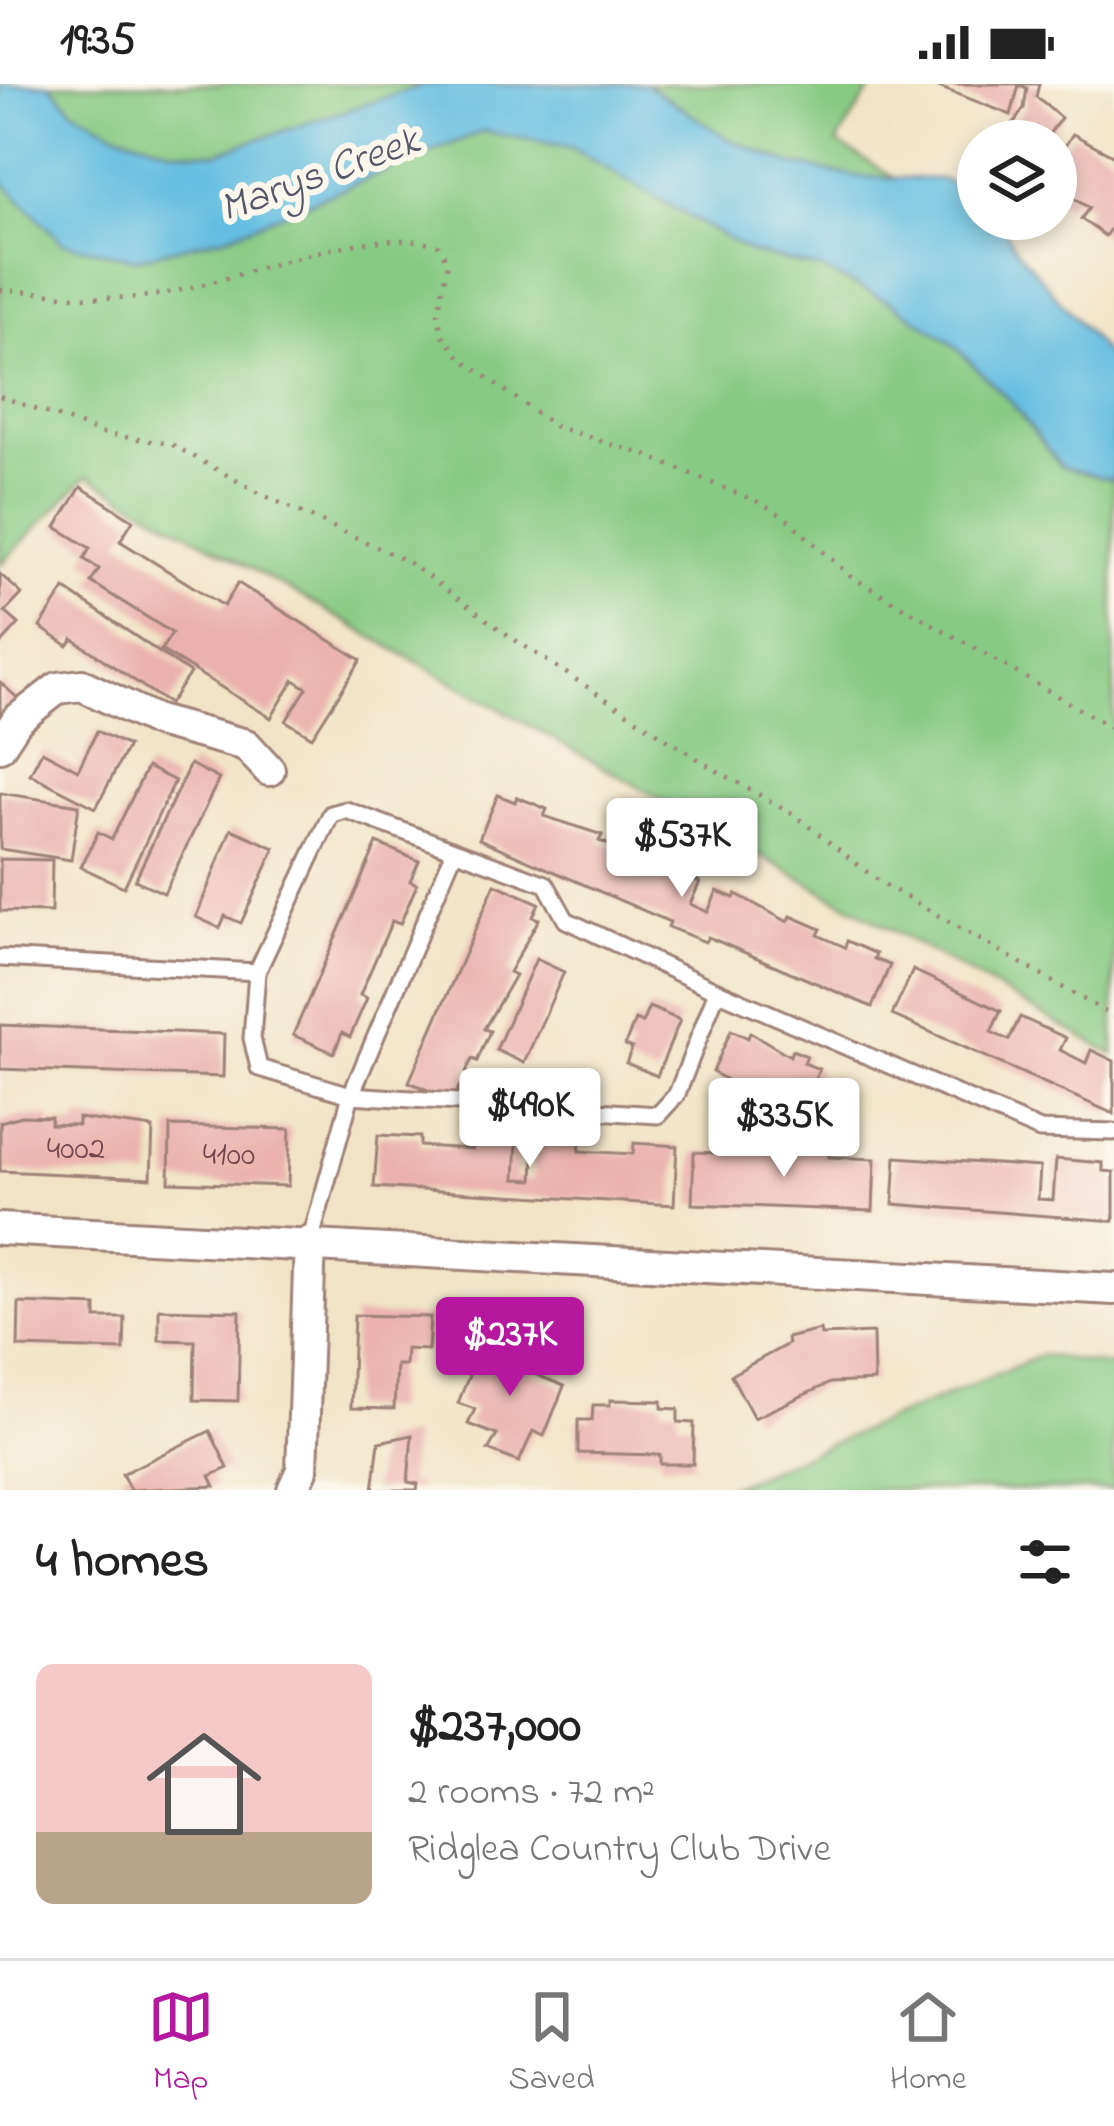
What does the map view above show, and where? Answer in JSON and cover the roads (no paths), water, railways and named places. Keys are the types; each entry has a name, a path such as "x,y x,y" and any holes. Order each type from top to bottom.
{"street":[{"path":"0,746 16,720 58,688 82,685 157,721 246,745 269,770"},
{"path":"0,1229 310,1242 1114,1289"},
{"path":"293,1490 302,1470 310,1242"}],"lane":[{"path":"717,991 677,1094 658,1115 351,1095 260,1069 251,1038 257,972 331,814 346,810 546,884 566,920 717,991 1040,1130 1114,1132"},
{"path":"310,1242 351,1095 454,852"},
{"path":"0,958 257,972"}],"water":[{"name":"Marys Creek","path":"0,84 50,84 74,110 117,133 174,150 216,153 427,84 646,84 728,139 793,165 862,177 942,179 957,186 957,240 1011,240 1114,364 1114,480 1061,467 1011,402 950,342 891,302 820,269 750,252 570,147 483,131 230,235 135,259 63,243 0,177"}]}
